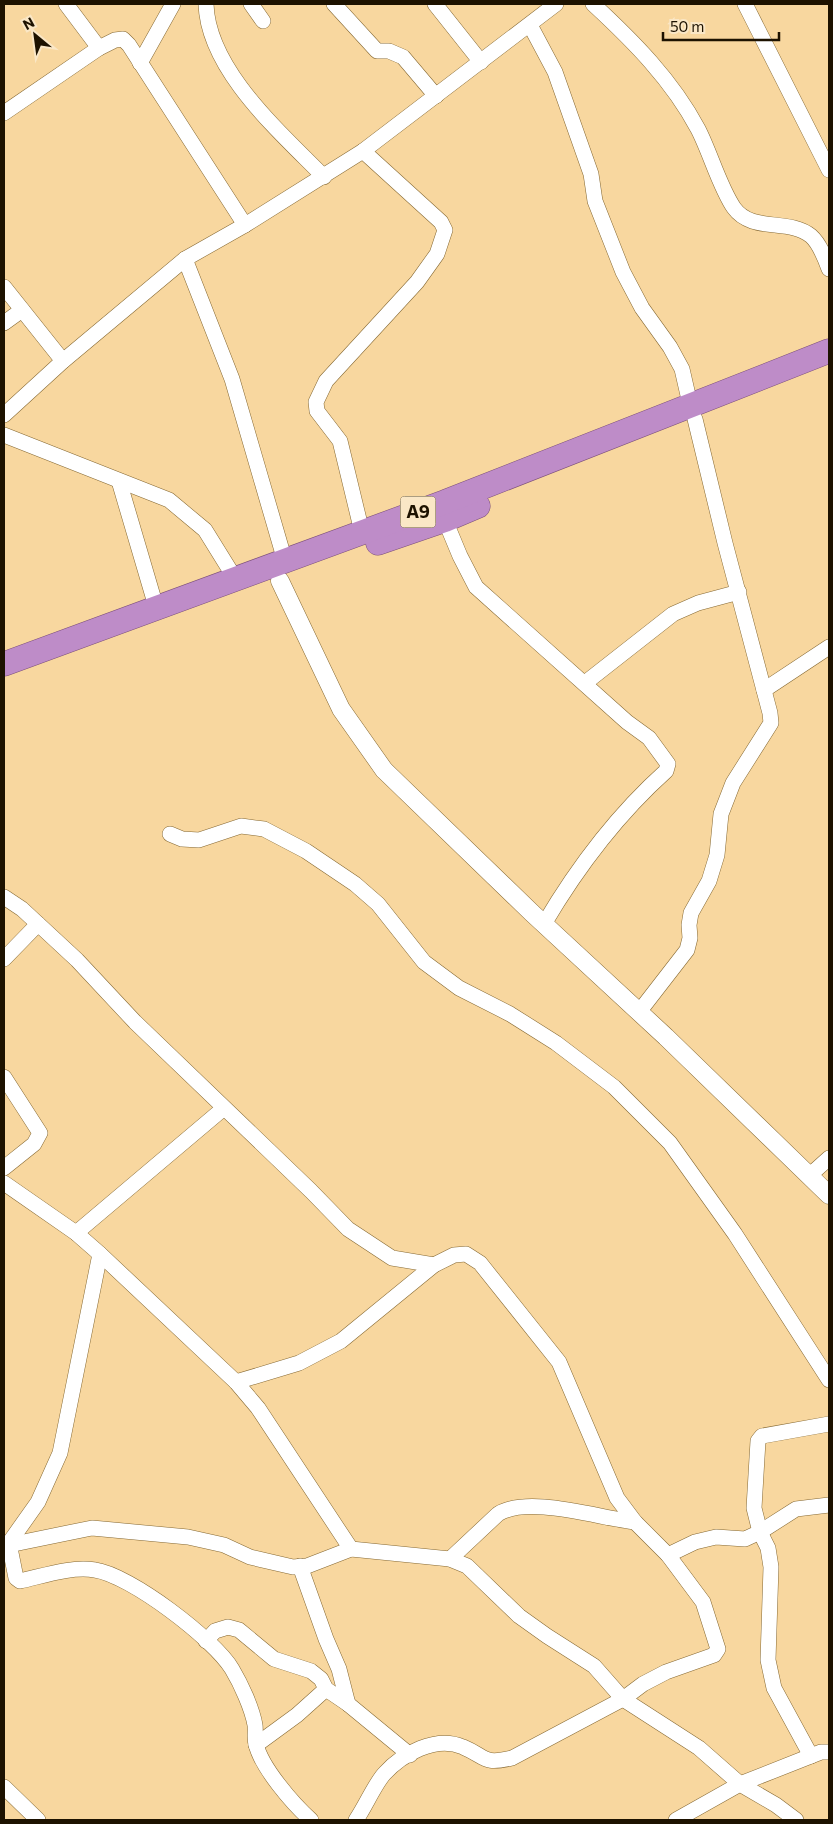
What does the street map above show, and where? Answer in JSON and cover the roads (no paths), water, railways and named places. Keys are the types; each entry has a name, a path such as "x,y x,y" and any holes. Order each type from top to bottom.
{"highway":[{"name":"A9","path":"4,681 283,571 362,532 739,394 829,351"},
{"name":"A9","path":"739,394 829,368"},
{"name":"A9","path":"4,664 236,580 283,571 367,547 445,520 692,412"}],"street":[{"path":"66,4 99,48"},
{"path":"140,63 172,4"},
{"path":"206,4 215,39 234,80 265,117 324,177"},
{"path":"251,4 263,21"},
{"path":"334,4 377,52 389,51 403,57 436,96"},
{"path":"434,4 481,62"},
{"path":"4,415 63,361 185,259 324,177 362,151 556,4"},
{"path":"593,4 650,60 672,89 697,128 734,209 753,222 798,230 810,236 821,250 829,269"},
{"path":"745,4 829,170"},
{"path":"530,25 556,72 591,174 595,201 623,272 642,308 670,347 682,369 771,723 733,783 722,814 717,855 708,882 691,914 689,925 690,938 686,950 639,1012"},
{"path":"4,112 99,48 115,40 123,40 140,63 245,225"},
{"path":"362,151 441,222 445,230 437,254 417,282 326,381 318,393 317,411 340,440 362,532"},
{"path":"185,259 232,379 283,571 341,709 373,757 409,796 639,1012 829,1195"},
{"path":"4,287 63,361"},
{"path":"4,324 22,310"},
{"path":"4,435 169,500 205,530 236,580"},
{"path":"119,481 157,610"},
{"path":"445,520 460,556 476,587 627,722 650,738 668,764 666,771 632,804 587,857 544,924"},
{"path":"584,683 673,614 698,603 739,592"},
{"path":"764,690 829,647"},
{"path":"170,834 182,839 199,840 241,826 264,829 306,851 355,884 378,904 424,962 459,988 510,1014 556,1043 614,1087 670,1143 735,1234 829,1380"},
{"path":"4,897 22,909 77,960 135,1022 304,1184 348,1229 392,1258 434,1265"},
{"path":"4,959 38,924"},
{"path":"4,1077 40,1133 34,1144 4,1168"},
{"path":"76,1233 224,1108"},
{"path":"809,1176 829,1158"},
{"path":"4,1183 76,1233 236,1382 258,1408 351,1549"},
{"path":"6,1545 38,1502 60,1452 100,1254"},
{"path":"236,1382 299,1364 341,1341 434,1265 454,1254 466,1254 480,1263 559,1362 617,1498 634,1522 668,1554 702,1602 718,1649 714,1655 666,1672 643,1684 623,1699 512,1758 494,1762 481,1758 464,1747 448,1742 430,1744 410,1755 383,1775 356,1820"},
{"path":"676,1820 740,1784 823,1751 774,1688 768,1660 772,1567 768,1548 760,1532 754,1508 759,1438 829,1424"},
{"path":"668,1554 695,1542 716,1537 746,1538 760,1532 796,1509 829,1505"},
{"path":"450,1559 498,1514 507,1508 520,1506 564,1509 634,1522"},
{"path":"6,1545 92,1528 159,1532 224,1545 250,1557 293,1567 351,1549 450,1559 467,1566 519,1616 594,1666 623,1699 699,1748 740,1784 776,1805 796,1820"},
{"path":"6,1545 17,1580 75,1570 95,1570 113,1576 164,1605 206,1641 232,1668 255,1724 256,1745 277,1784 311,1820"},
{"path":"300,1566 326,1640 339,1669 348,1704"},
{"path":"206,1641 215,1631 228,1627 239,1630 274,1659 311,1671 321,1679 326,1689 348,1704 410,1755"},
{"path":"256,1745 297,1715 326,1689"},
{"path":"4,1787 38,1820"}]}
